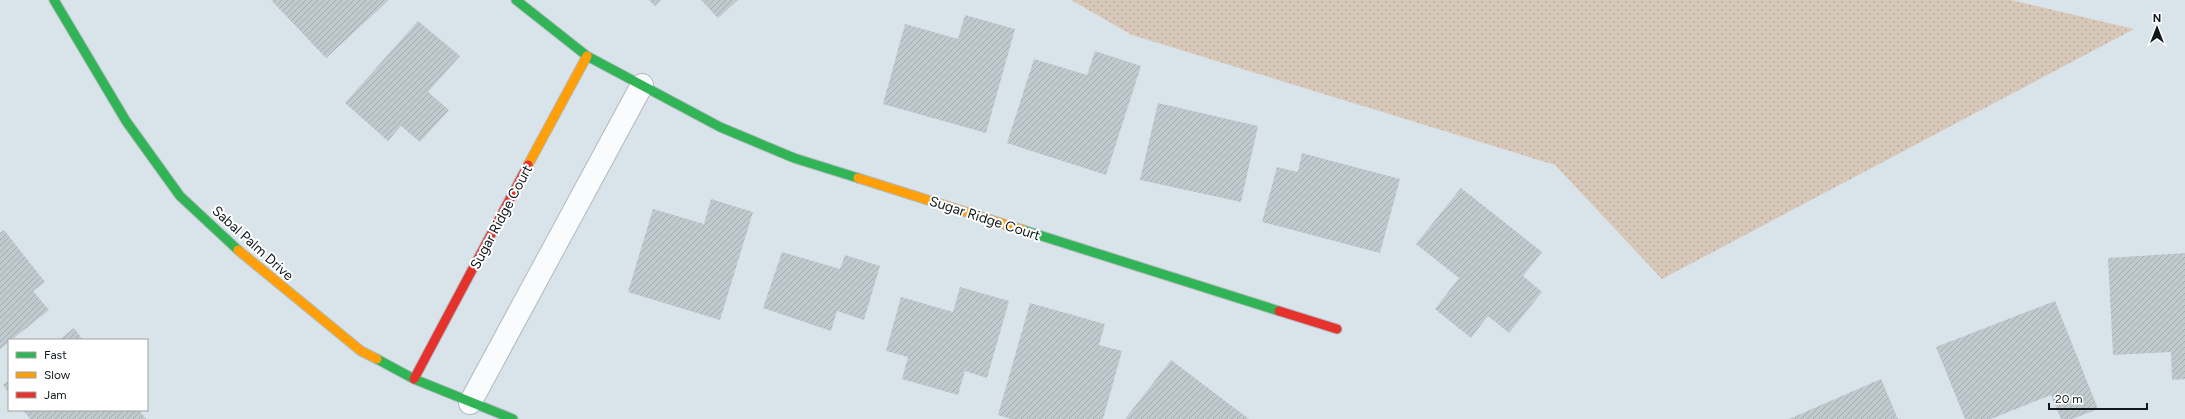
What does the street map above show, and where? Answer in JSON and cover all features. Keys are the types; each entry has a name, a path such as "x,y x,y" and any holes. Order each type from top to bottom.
{"street":[{"name":"Sabal Palm Drive","path":"54,0 126,121 180,196 248,260 361,351 414,379 470,403 513,419"},
{"name":"Sugar Ridge Court","path":"516,0 587,56 720,127 794,158 1336,329"},
{"name":"Sugar Ridge Court","path":"414,379 587,56"},
{"path":"470,403 642,85"}],"shaded area":[{"path":"1071,0 2011,0 2134,29 1662,279 1555,165 1132,35"}],"building":[{"path":"271,0 389,0 326,58"},
{"path":"649,0 661,0 655,6"},
{"path":"701,0 738,0 718,18"},
{"path":"965,15 1015,29 986,133 883,104 905,24 958,39"},
{"path":"418,21 460,56 428,92 449,110 420,142 401,126 388,141 345,103"},
{"path":"1095,51 1141,66 1106,175 1007,143 1034,59 1087,75"},
{"path":"1158,103 1258,126 1241,202 1140,180"},
{"path":"1302,153 1400,179 1380,253 1262,222 1277,167 1298,172"},
{"path":"1461,188 1542,252 1523,276 1542,292 1509,333 1488,316 1471,338 1435,309 1459,278 1416,244"},
{"path":"711,199 753,212 720,320 628,292 653,209 704,224"},
{"path":"4,230 45,282 33,291 49,310 13,339 8,339 8,343 0,349 0,233"},
{"path":"782,252 840,269 845,255 880,266 864,320 837,311 831,331 763,308"},
{"path":"2185,253 2185,379 2172,380 2171,352 2113,355 2108,258"},
{"path":"960,287 1009,301 987,378 965,371 958,395 902,379 908,357 886,351 901,297 953,312"},
{"path":"2055,301 2098,409 2072,419 2061,419 2051,395 1991,419 1965,419 1936,347"},
{"path":"1030,303 1105,324 1099,345 1122,351 1103,419 1011,419 998,415"},
{"path":"74,328 82,339 60,339"},
{"path":"1171,360 1249,419 1125,419"},
{"path":"1881,379 1898,419 1789,419"},
{"path":"8,381 8,392 3,385"},
{"path":"24,411 140,411 146,419 30,419"}],"traffic: fast":[{"path":"54,0 126,121 180,196 238,250"},
{"path":"516,0 587,56 720,127 794,158 858,178"},
{"path":"1023,230 1279,311"},
{"path":"377,359 414,379 513,419"}],"traffic: slow":[{"path":"528,165 587,56"},
{"path":"858,178 1023,230"},
{"path":"238,250 361,351 377,359"}],"traffic: jam":[{"path":"414,379 528,165"},
{"path":"1279,311 1337,329"}]}
